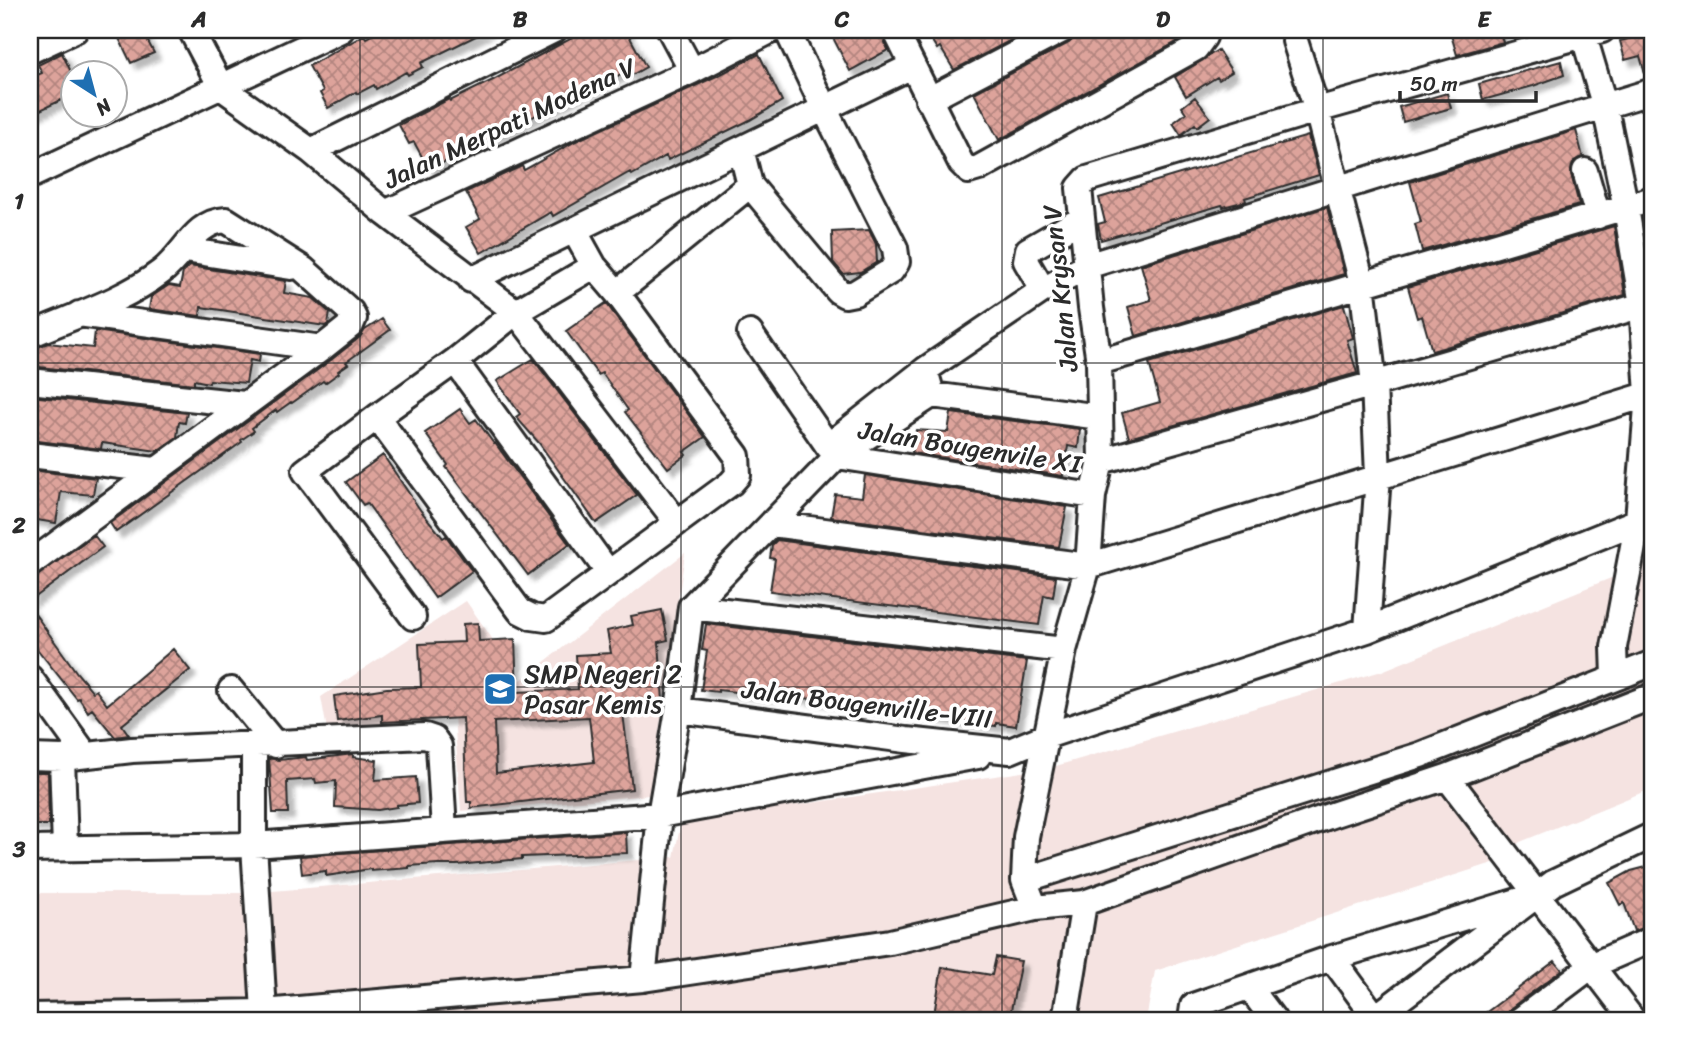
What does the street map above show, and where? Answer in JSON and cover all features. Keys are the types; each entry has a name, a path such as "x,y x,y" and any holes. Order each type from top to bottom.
{"street":[{"path":"30,51 73,30"},
{"path":"191,30 221,87 311,151 385,213 516,312 676,521"},
{"path":"30,176 341,30"},
{"path":"311,151 554,30"},
{"path":"670,30 692,71"},
{"name":"Jalan Merpati Modena V","path":"385,213 692,71 772,30"},
{"path":"741,149 750,185 838,291 845,295 855,293 891,271 897,262 895,248 787,30"},
{"path":"895,30 964,168 969,171 979,169 1196,48 1205,37 1206,30"},
{"path":"929,100 1062,30"},
{"path":"1590,32 1647,304 1651,393 1646,517 1614,647 1615,677"},
{"name":"Jalan Krysan V","path":"1024,880 1026,838 1046,736 1064,650 1088,566 1093,496 1101,460 1099,362 1079,188 1087,179 1590,32"},
{"path":"1295,41 1317,110 1362,283 1374,384 1378,476 1367,630"},
{"path":"471,280 912,66"},
{"path":"643,979 660,815 678,710 691,607 772,524 832,451 925,370 1043,290 1087,266 1653,91"},
{"path":"1585,171 1598,216"},
{"path":"617,293 750,185"},
{"path":"1099,362 1653,200"},
{"path":"1043,290 1026,261 1028,250 1082,219"},
{"path":"30,335 139,288 185,250 201,227 213,221 226,220 303,269 351,312 354,318 351,325 322,348 155,470 40,547 30,564"},
{"path":"377,417 520,611 532,618 546,619 731,483 738,475 737,456 617,293 594,266 574,230"},
{"path":"185,250 303,269"},
{"path":"413,617 305,471 455,361 516,312 594,266"},
{"path":"1101,460 1647,304"},
{"path":"79,314 322,348"},
{"path":"750,332 832,451"},
{"path":"455,361 608,572"},
{"path":"925,370 932,395"},
{"path":"30,381 244,404"},
{"path":"772,524 1088,566 1651,393"},
{"path":"832,451 932,395 1100,417"},
{"name":"Jalan Bougenvile XI","path":"832,451 1093,496"},
{"path":"30,456 155,470"},
{"name":"Jalan Bougenville-VIII","path":"678,710 1010,751 1046,736 1367,630 1646,517"},
{"path":"691,607 1064,650"},
{"path":"1035,908 1024,880 1420,755 1653,663"},
{"path":"30,678 74,756 65,848"},
{"path":"232,690 265,745 254,845 264,1012"},
{"path":"30,1016 264,1012 643,979 890,942 1035,908 1084,903 1441,779 1653,696"},
{"path":"30,757 425,736 434,739 439,746 444,830"},
{"path":"30,849 254,845 660,815 1010,751"},
{"path":"1420,755 1537,895 1633,1020"},
{"path":"1332,958 1374,1019 1553,883 1653,835"},
{"path":"1191,1020 1193,1006 1332,958 1537,895"},
{"path":"1065,1020 1084,903"},
{"path":"1521,1020 1592,965 1653,939"},
{"path":"1249,986 1274,1020"}],"shaded area":[{"name":"SMP Negeri 2 Pasar Kemis","path":"685,553 650,795 461,811 454,716 327,730 321,697 466,601 521,680"},
{"path":"1653,561 1653,788 1520,842 1493,863 1155,971 1146,1020 30,1020 30,893 249,893 674,857 681,822 1049,768 1382,671"}],"building":[{"path":"115,30 142,30 154,53 131,63"},
{"path":"381,30 488,30 421,63 423,67 408,75 406,72 376,89 374,85 357,94 356,92 328,108 320,93 323,91 309,66 364,35 366,38"},
{"path":"587,30 626,30 646,67 630,76 627,71 586,92 585,90 429,170 414,142 409,144 399,125 495,79"},
{"path":"829,30 880,30 888,50 850,71"},
{"path":"925,30 1030,30 954,70 940,47 937,49"},
{"path":"1077,30 1190,31 1186,37 999,140 974,93 1069,43"},
{"path":"1470,30 1499,30 1503,42 1457,55 1451,35"},
{"path":"1653,33 1653,77 1646,78 1640,56 1625,60 1620,41"},
{"path":"1218,50 1232,72 1219,80 1217,77 1186,96 1175,77"},
{"path":"62,53 65,60 60,60 60,101 30,115 30,78 42,73 38,65"},
{"path":"759,54 782,101 750,120 668,160 666,156 632,175 630,172 553,216 551,212 481,253 466,227 480,219 466,192 522,166 524,170 576,141"},
{"path":"1561,61 1564,75 1483,100 1479,84"},
{"path":"1447,93 1451,108 1403,122 1399,107"},
{"path":"1195,97 1210,117 1181,135 1173,123 1186,113 1182,107"},
{"path":"1576,130 1583,157 1574,161 1571,174 1579,205 1422,251 1415,224 1421,222 1410,182"},
{"path":"1308,136 1319,175 1245,198 1246,201 1223,207 1222,205 1101,240 1098,224 1105,222 1099,198"},
{"path":"1327,207 1344,274 1136,336 1128,307 1151,300 1141,265"},
{"path":"1614,226 1625,295 1432,351 1422,316 1417,318 1408,287"},
{"path":"869,230 876,244 877,262 860,272 843,274 833,262 832,232"},
{"path":"189,266 286,281 284,293 313,298 330,313 328,324 325,326 201,307 200,316 149,309 151,297 169,285 180,287 183,272"},
{"path":"606,303 705,437 668,468 625,412 628,410 602,373 598,375 566,331"},
{"path":"1344,305 1353,338 1347,340 1357,373 1129,438 1122,413 1160,402 1149,363"},
{"path":"382,319 390,330 346,362 348,364 338,371 339,373 277,412 276,410 252,428 254,431 241,440 242,442 116,532 110,523 331,360"},
{"path":"95,331 260,354 259,362 250,360 246,383 210,380 209,383 194,380 194,384 30,366 30,350 48,343 93,348"},
{"path":"533,359 637,495 596,523 539,443 516,417 520,414 497,381"},
{"path":"30,396 187,413 185,423 179,422 177,437 157,451 102,443 101,449 30,440"},
{"path":"460,409 470,423 476,419 569,544 528,575 446,467 448,465 425,433"},
{"path":"951,413 1080,429 1078,448 1068,446 1063,476 912,453 916,430 948,432"},
{"path":"383,455 421,511 443,538 446,536 472,571 435,598 367,503 363,505 346,482"},
{"path":"30,470 96,478 93,495 61,492 56,523 30,519"},
{"path":"865,475 1067,507 1059,547 831,517 835,494 862,497"},
{"path":"94,535 103,547 30,601 30,581"},
{"path":"777,540 1056,577 1053,597 1044,595 1039,625 770,591 775,559 770,558 772,545"},
{"path":"30,607 77,673 93,692 96,690 107,705 173,649 190,670 122,725 129,735 115,737 92,709 88,712 30,640"},
{"path":"662,610 668,640 659,642 663,701 622,704 632,789 471,808 471,802 467,802 463,718 382,722 382,715 337,721 334,696 387,688 421,687 419,644 464,642 463,624 478,623 479,641 515,639 517,692 578,689 576,655 611,653 607,631 633,625 631,616","holes":["589,717 594,762 496,773 494,722"]},
{"path":"706,624 1027,661 1016,726 996,723 996,726 770,693 770,696 701,690 707,651 702,650"},
{"path":"353,754 353,757 377,760 375,780 416,777 418,803 378,810 335,807 336,781 316,783 315,779 287,781 288,813 273,813 269,758 278,760 306,757 307,760"},
{"path":"30,772 48,772 49,825 32,825"},
{"path":"626,832 627,853 522,857 457,865 371,869 326,876 326,871 302,874 300,856"},
{"path":"1650,866 1653,890 1645,892 1653,915 1653,924 1634,931 1624,903 1620,905 1609,883 1631,871"},
{"path":"996,957 1021,961 1009,1020 933,1020 942,967 992,975"},
{"path":"1555,961 1562,970 1511,1008 1505,1020 1476,1020"}],"place":[{"name":"SMP Negeri 2 Pasar Kemis","path":"500,689"}]}
